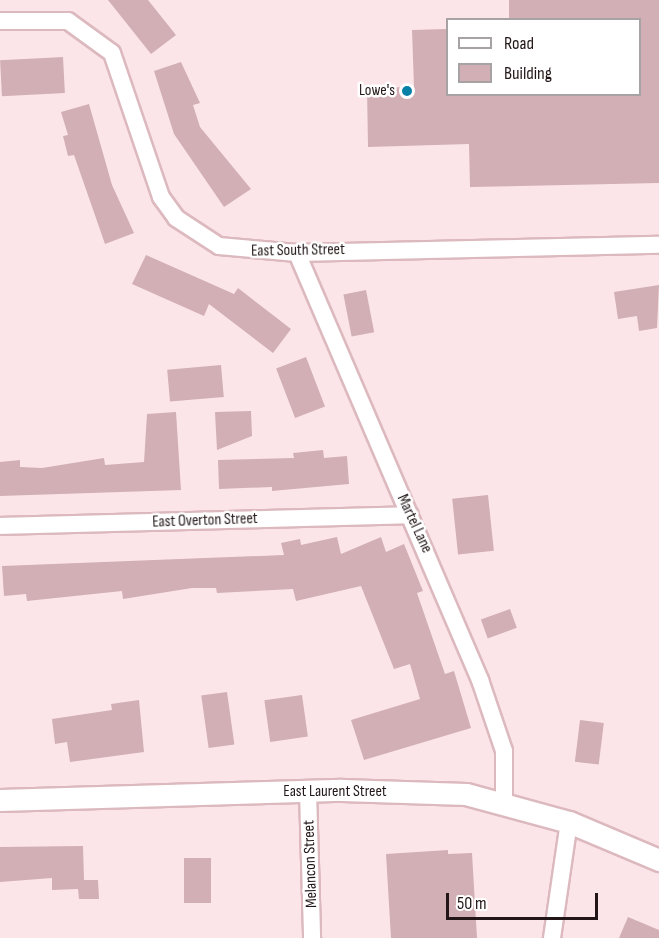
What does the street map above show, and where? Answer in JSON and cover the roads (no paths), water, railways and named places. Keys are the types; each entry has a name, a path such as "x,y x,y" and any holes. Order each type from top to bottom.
{"street":[{"name":"East South Street","path":"0,21 68,21 112,53 161,197 196,234 244,252 297,253 659,245"},
{"name":"Martel Lane","path":"297,253 462,633 504,752 504,802"},
{"name":"East Overton Street","path":"0,526 410,515"},
{"name":"East Laurent Street","path":"0,800 308,791 466,794 504,802 569,822 659,860"},
{"name":"Melancon Street","path":"308,791 312,938"},
{"path":"552,938 569,822"}],"place":[{"name":"Lowe's","path":"407,91"}]}
